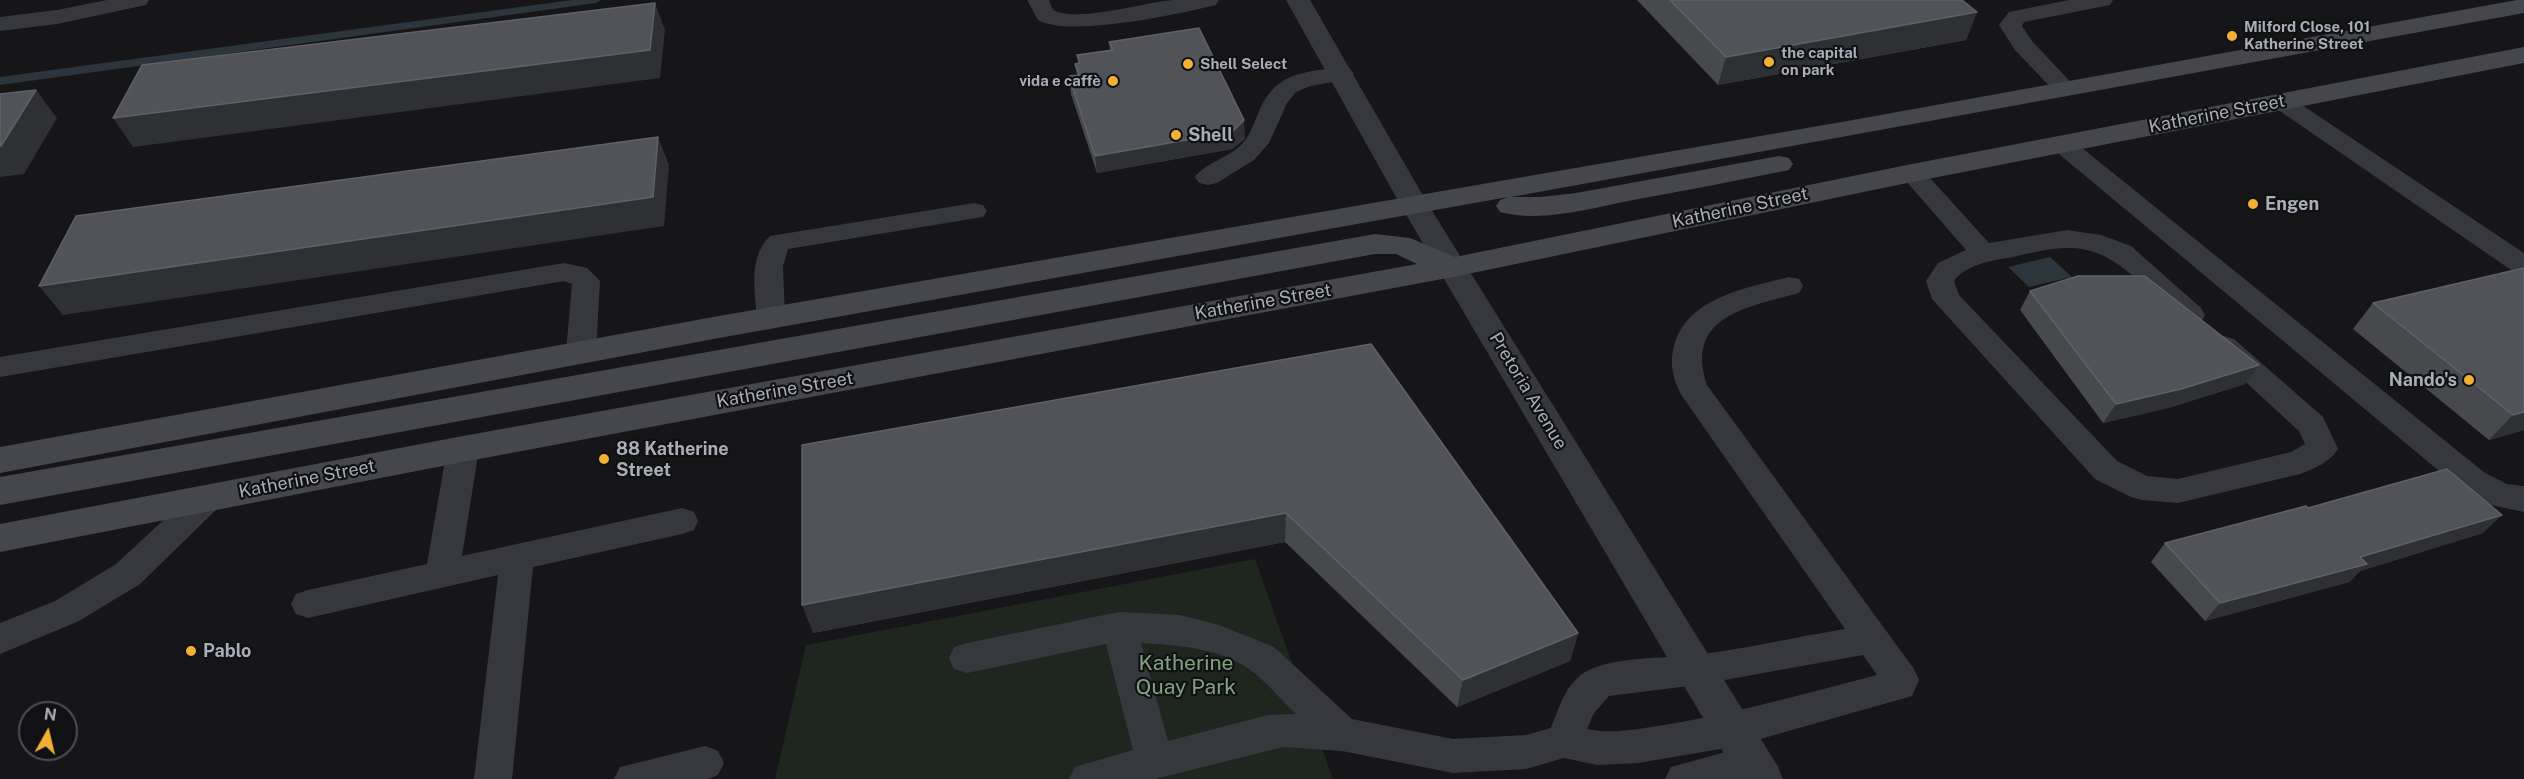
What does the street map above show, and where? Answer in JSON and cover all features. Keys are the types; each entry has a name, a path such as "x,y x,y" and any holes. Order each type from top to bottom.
{"main road":[{"path":"0,460 581,352 1415,206 2524,6"},
{"path":"1415,206 1541,206 1576,202 2524,26"},
{"name":"Katherine Street","path":"0,538 463,449 1453,267 1912,173 2524,55"},
{"path":"0,491 1375,244 1400,245 1453,267"}],"street":[{"name":"Pretoria Avenue","path":"1298,0 1415,206 1698,670 1748,757"}],"lane":[{"path":"0,24 57,17 138,0"},
{"path":"1038,0 1043,14 1052,19 1088,19 1208,0"},
{"path":"2066,89 2022,45 2010,30 2010,25 2017,17 2102,0"},
{"path":"1208,177 1241,159 1250,150 1261,134 1275,102 1289,86 1342,74"},
{"path":"2282,102 2524,266"},
{"path":"2062,144 2474,482 2502,496 2524,499"},
{"path":"1912,173 1983,253"},
{"path":"771,318 769,256 775,244 974,211"},
{"path":"2067,239 2091,241 2121,252 2312,425 2322,449 2300,462 2178,491 2142,488 2106,470 1946,299 1940,281 1948,269 1983,253 2067,239"},
{"path":"0,367 564,272 577,274 586,281 581,352"},
{"path":"1684,779 1748,757 1899,685 1901,680 1693,388 1686,356 1691,341 1703,320 1729,304 1789,286"},
{"path":"442,574 463,449"},
{"path":"0,639 67,611 128,574 208,498"},
{"path":"308,604 682,521"},
{"path":"492,779 517,557"},
{"path":"1119,627 1155,762"},
{"path":"967,658 1119,627 1180,630 1219,640 1261,658 1342,734"},
{"path":"1564,741 1579,703 1598,684 1625,677 1698,670 1870,639"},
{"path":"1088,779 1283,730 1342,734 1453,756 1526,752 1564,741 1597,748 1638,746 1748,757"},
{"path":"633,779 705,763"}],"green space":[{"name":"Katherine Quay Park","path":"1255,559 1333,779 775,779 806,645"}],"shaded area":[{"path":"2050,257 2072,277 2029,287 2008,267"}],"building":[{"path":"1670,0 1962,0 1977,12 1726,57"},
{"path":"655,3 650,50 113,118 142,65"},
{"path":"1199,28 1244,120 1232,132 1095,156 1069,76 1079,75 1075,64 1080,63 1077,55 1113,50 1109,42"},
{"path":"36,90 1,146 0,146 0,94"},
{"path":"658,137 653,197 39,286 76,216"},
{"path":"2524,268 2524,412 2513,415 2373,303"},
{"path":"2078,276 2145,276 2259,365 2181,389 2116,404 2030,291"},
{"path":"1371,344 1578,633 1463,680 1286,513 802,605 802,445"},
{"path":"2447,469 2502,515 2360,557 2367,564 2220,603 2165,543 2306,506 2308,508"}],"waterway":[{"path":"0,81 596,0"}],"place":[{"name":"Milford Close, 101 Katherine Street","path":"2232,36"},
{"name":"the capital on park","path":"1769,62"},
{"name":"Shell Select","path":"1188,64"},
{"name":"vida e caffè","path":"1113,81"},
{"name":"Shell","path":"1176,135"},
{"name":"Engen","path":"2253,204"},
{"name":"Nando's","path":"2469,380"},
{"name":"88 Katherine Street","path":"604,459"},
{"name":"Pablo","path":"191,651"}]}
